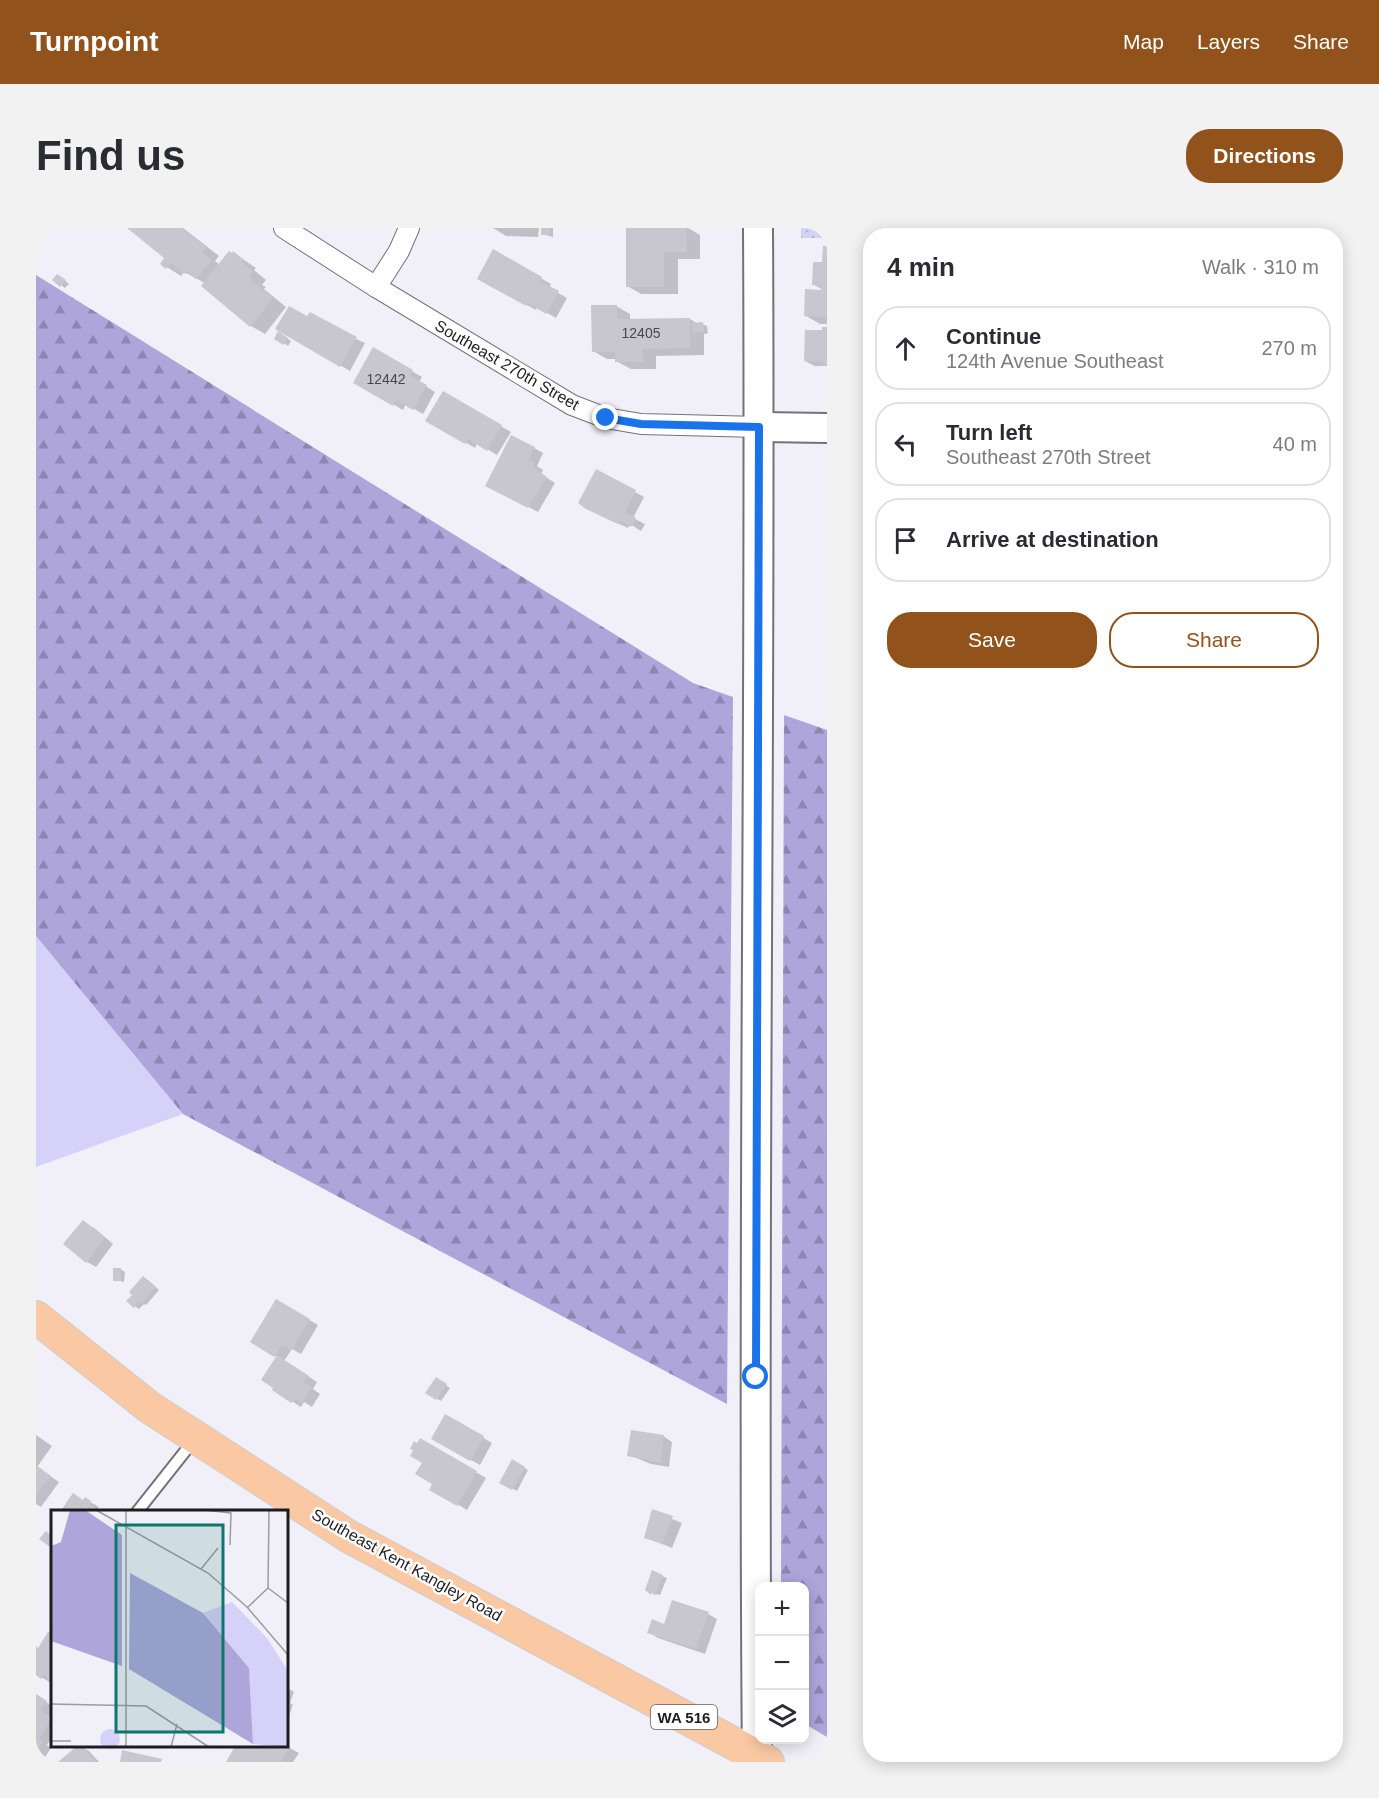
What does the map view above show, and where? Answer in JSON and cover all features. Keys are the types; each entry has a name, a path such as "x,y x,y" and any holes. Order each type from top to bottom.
{"main road":[{"name":"Southeast Kent Kangley Road","path":"36,1317 148,1407 348,1536 761,1760"}],"street":[{"name":"Southeast 270th Street","path":"284,228 376,287 572,405 606,418 641,424 827,428"},
{"path":"376,287 399,251 409,228"},
{"path":"758,228 756,1365 761,1760"}],"lane":[{"path":"139,1510 196,1438"}],"shaded area":[{"path":"801,228 827,228 827,238 801,238"},
{"path":"36,936 183,1114 36,1167"}],"green space":[{"path":"36,275 693,683 733,697 727,1404 183,1114 36,936"},
{"path":"784,715 827,730 827,1737 809,1726 809,1582 781,1582"}],"building":[{"path":"127,228 181,228 206,247 202,252 212,260 196,279 187,272 184,274 171,263 166,269 160,264 164,258"},
{"path":"541,228 550,228 550,235 541,235"},
{"path":"626,228 687,228 687,252 664,252 664,287 626,287"},
{"path":"823,246 827,246 827,317 804,316 805,289 821,290 821,286 812,285 813,262 822,262"},
{"path":"493,249 542,277 540,281 559,291 546,314 528,303 526,306 477,279"},
{"path":"229,251 232,253 233,251 243,259 241,261 253,271 249,276 253,278 251,280 273,298 250,327 201,286"},
{"path":"57,274 66,280 60,287 52,280"},
{"path":"591,305 617,305 617,319 690,318 690,348 642,349 643,362 615,362 615,352 592,352"},
{"path":"289,306 307,316 310,312 357,337 340,367 275,329"},
{"path":"703,322 704,331 693,333 692,323"},
{"path":"822,327 827,327 827,365 822,365 823,362 804,361 805,330 822,330"},
{"path":"278,331 288,338 283,345 274,339"},
{"path":"373,347 413,370 410,376 427,385 413,410 396,400 393,406 353,383"},
{"path":"443,391 502,425 487,451 468,439 465,444 425,421"},
{"path":"511,435 535,447 528,460 535,463 533,467 547,477 528,508 485,486"},
{"path":"596,469 636,490 625,512 636,518 631,527 620,520 618,524 578,503"},
{"path":"83,1220 105,1237 86,1263 63,1244"},
{"path":"113,1268 121,1268 121,1281 113,1281"},
{"path":"143,1276 156,1287 141,1304 139,1302 134,1308 126,1301 132,1295 129,1292"},
{"path":"276,1299 310,1319 291,1350 282,1345 274,1357 250,1342"},
{"path":"277,1355 309,1376 304,1382 312,1387 302,1403 295,1398 291,1403 261,1380"},
{"path":"436,1377 447,1384 436,1400 425,1393"},
{"path":"445,1414 484,1436 470,1461 431,1439"},
{"path":"631,1430 664,1435 660,1463 627,1456"},
{"path":"420,1438 477,1471 457,1506 429,1490 432,1484 415,1474 422,1463 410,1456 413,1450 410,1449 414,1441 417,1443"},
{"path":"512,1459 525,1467 512,1490 499,1483"},
{"path":"36,1465 51,1476 36,1496"},
{"path":"73,1493 83,1500 85,1497 91,1501 89,1504 97,1510 61,1510"},
{"path":"652,1509 673,1516 662,1544 644,1538"},
{"path":"46,1531 51,1535 50,1547 39,1539"},
{"path":"652,1570 663,1575 655,1594 651,1593 651,1595 645,1590"},
{"path":"672,1600 709,1612 696,1649 647,1633 652,1619 664,1624"},
{"path":"51,1631 51,1680 44,1675 41,1679 36,1675 36,1646 38,1648"},
{"path":"36,1694 47,1701 40,1710 51,1720 39,1739 43,1741 36,1752"},
{"path":"76,1747 83,1747 96,1762 58,1762"},
{"path":"234,1747 290,1747 281,1762 226,1762"},
{"path":"122,1750 162,1759 161,1762 120,1762"}],"route":[{"path":"606,418 641,424 759,427 756,1377"}]}
